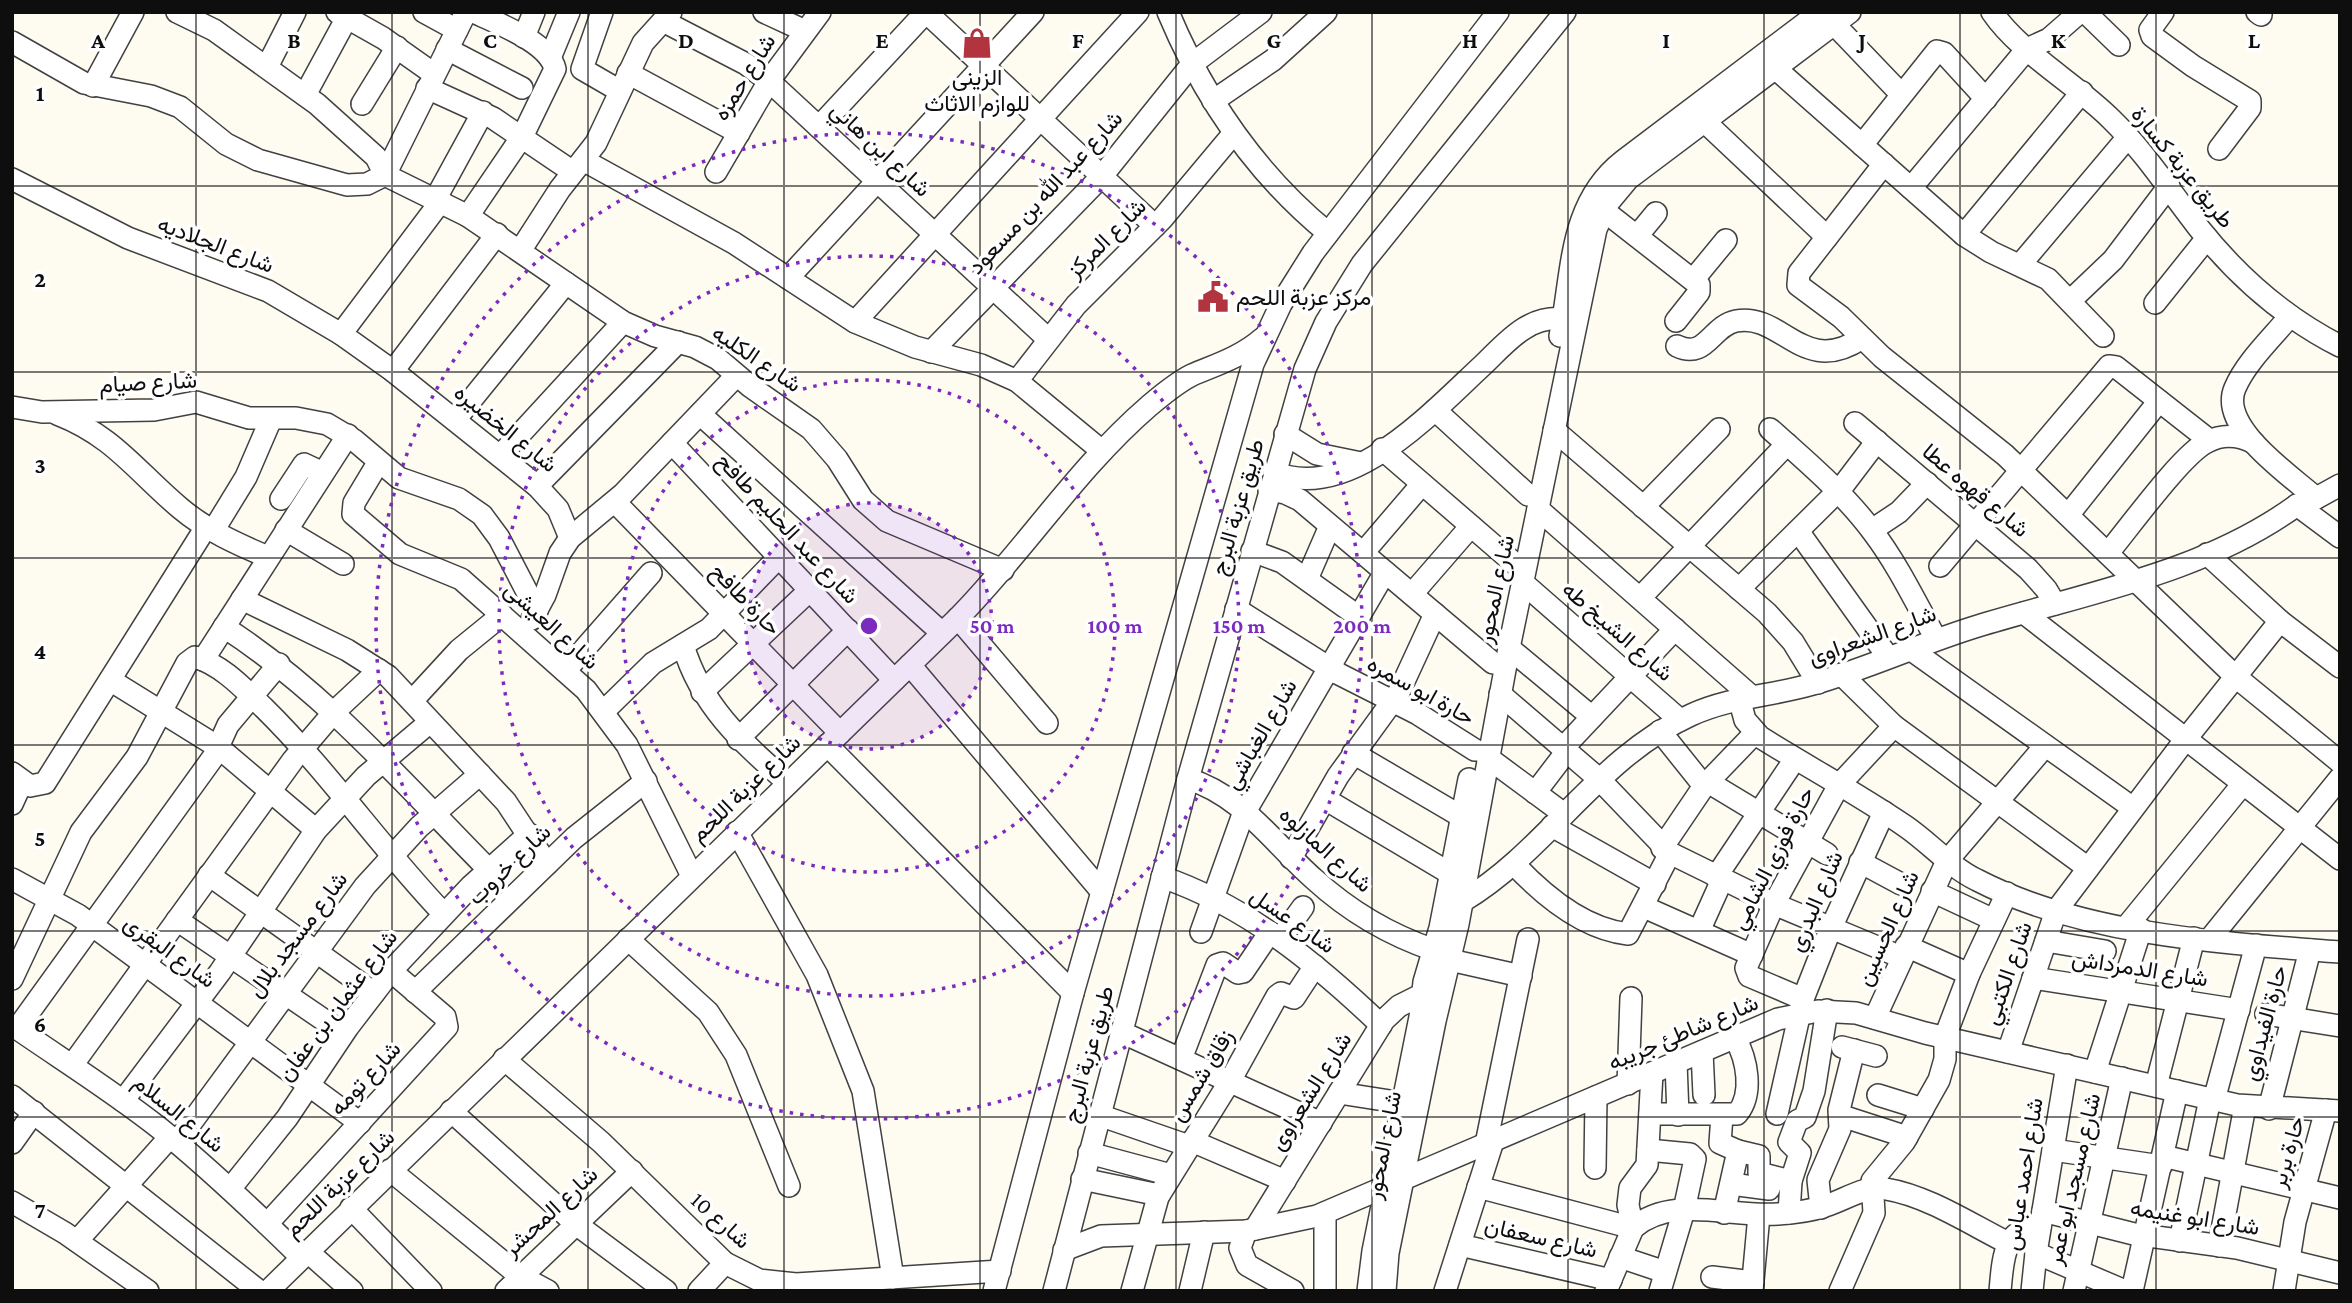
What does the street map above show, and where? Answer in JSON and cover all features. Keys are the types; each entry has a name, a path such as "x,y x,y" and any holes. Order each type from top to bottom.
{"street":[{"path":"93,86 133,12"},
{"path":"177,12 204,17 305,95 373,153 385,175"},
{"path":"267,67 295,12"},
{"path":"424,12 524,37 550,58 554,66 553,75 523,135 468,216"},
{"path":"524,37 534,12"},
{"path":"550,58 569,12"},
{"path":"602,12 582,69 624,82 739,133"},
{"path":"764,12 806,30"},
{"name":"شارع حمزه","path":"716,172 769,81 820,12"},
{"path":"819,127 926,12 1155,226"},
{"path":"788,278 1032,12"},
{"path":"855,322 1138,12"},
{"name":"شارع عبد الله بن مسعود","path":"931,352 1102,177 1192,64 1261,12"},
{"path":"1213,102 1273,61 1326,12"},
{"name":"طريق عزبة البرج","path":"997,1281 1073,993 1243,391 1265,337 1293,283 1328,233 1498,12"},
{"name":"طريق عزبة كسارة","path":"1992,12 2027,49 2082,92 2128,137 2169,186 2207,238 2246,280 2290,316 2340,346"},
{"path":"1911,188 2027,49 2049,39 2080,12"},
{"path":"2085,12 2119,45"},
{"path":"2163,12 2150,30 2152,36 2193,66 2250,101 2251,106 2219,149"},
{"path":"305,95 345,14 397,47 431,81 578,166 734,243 855,322 931,352 981,365 1017,381 1102,450"},
{"path":"520,251 599,137 643,43 667,16"},
{"name":"شارع ابن هاني","path":"667,16 769,81 1048,339"},
{"path":"1177,16 1192,64 1234,133 1277,186 1328,233"},
{"name":"طريق عزبة البرج","path":"1054,1291 1188,779 1271,481 1312,353 1353,278 1561,16"},
{"path":"1835,16 1901,94"},
{"name":"شارع المحور","path":"1395,1183 1403,1103 1423,994 1442,955 1462,901 1493,663 1518,573 1533,502 1576,238 1586,204 1612,170 1667,138 1704,121 1775,68 1835,16"},
{"name":"شارع المحور","path":"1533,502 1554,430 1592,242 1603,211 1628,179 1667,138 1835,16"},
{"path":"12,42 93,86 151,96 180,107 233,149 258,160 347,185 367,184 385,175 431,81 469,22"},
{"path":"469,22 522,88"},
{"path":"362,104 397,47"},
{"path":"1862,145 1939,50 1986,99"},
{"path":"1775,68 1964,235 1991,252 2048,279 2103,336"},
{"path":"1964,235 2082,92"},
{"path":"341,334 439,199 483,112"},
{"path":"1704,121 1827,237"},
{"name":"شارع المركز","path":"1017,381 1048,339 1099,280 1155,226 1234,133"},
{"path":"2020,265 2128,137"},
{"path":"1884,164 1799,273 1797,283 2021,470 2236,677 2340,762"},
{"name":"شارع الكليه","path":"385,175 439,199 468,216 622,322 711,354 736,376 811,429 837,459 863,500 887,521 1003,570"},
{"name":"شارع الجلاديه","path":"12,179 128,238 268,291 341,334 393,371"},
{"path":"2071,300 2107,267 2169,186"},
{"path":"1603,211 1699,285 1699,292 1676,321"},
{"path":"1637,236 1656,213"},
{"path":"393,371 497,234"},
{"path":"2155,303 2207,238"},
{"path":"1693,280 1726,240"},
{"path":"455,420 566,283"},
{"path":"2290,316 2239,380 2232,396 2236,422 2340,537"},
{"path":"1271,481 1319,480 1341,475 1435,410 1522,329 1542,320 1564,319"},
{"path":"1677,346 1689,350 1701,348 1724,326 1742,321 1762,324 1804,347 1817,350 1844,347 1862,338"},
{"path":"500,456 622,322"},
{"name":"شارع عزبة اللحم","path":"268,1291 958,618 1003,570 1102,450 1178,383 1235,358 1265,337"},
{"path":"537,486 678,342"},
{"path":"1940,566 2109,366 2116,367 2209,440"},
{"name":"شارع الخضيره","path":"393,371 537,486 558,509 570,538"},
{"path":"520,632 537,611 560,553 570,538 615,502 736,376"},
{"path":"2069,514 2159,401"},
{"name":"شارع صيام","path":"12,407 52,412 154,410 196,402 241,417 312,420 348,435 378,463 407,481 459,499 482,515 494,530 537,611"},
{"path":"1435,410 1675,629 1745,697 1743,715 1755,733 1884,812 1975,880 2056,911 2134,928 2201,939 2340,952"},
{"path":"52,412 87,428 119,449 172,501 209,529 268,557"},
{"path":"700,414 942,633"},
{"path":"12,804 17,778 34,787 45,783 209,529 241,487 271,419"},
{"name":"شارع قهوه عطا","path":"1855,423 2035,575 2055,604"},
{"path":"1643,507 1719,429"},
{"path":"1770,429 1837,492 1872,530 1894,562 1936,639"},
{"path":"1554,430 1690,546 1787,634 1818,683"},
{"path":"1285,434 1317,454 1361,463"},
{"path":"203,660 348,435"},
{"path":"2108,553 2192,453 2209,440 2235,436 2254,443"},
{"path":"1739,589 1837,492 1877,441"},
{"name":"شارع عبد الحليم طافح","path":"672,443 894,680"},
{"path":"1640,598 1787,444"},
{"name":"شارع الشيخ طه","path":"1382,449 1471,526 1518,573 1681,720"},
{"name":"شارع العيشى","path":"378,463 352,506 356,517 407,558 461,579 565,671 604,711 627,745 692,876"},
{"path":"281,499 304,464 323,473"},
{"path":"1271,481 1296,498 1493,663"},
{"path":"1872,530 1899,512 1927,483"},
{"path":"1363,553 1422,484"},
{"name":"شارع الشعراوى","path":"1462,901 1514,864 1628,753 1681,720 1745,697 1818,683 1936,639 2136,582 2207,554 2276,521 2340,485"},
{"name":"حارة طافح","path":"615,502 793,684 833,739 1073,993"},
{"path":"1307,579 1330,526"},
{"path":"1412,594 1471,526"},
{"path":"286,530 342,564"},
{"path":"1798,531 1888,657"},
{"path":"1252,551 1278,559 1359,617"},
{"path":"2207,554 2280,621 2340,667"},
{"path":"604,711 640,674 703,634 779,557"},
{"name":"شارع الغباشي","path":"1201,932 1245,811 1385,572"},
{"path":"565,671 651,573"},
{"name":"شارع المحور","path":"1369,1290 1434,1021 1451,874 1462,817 1500,694 1509,648 1518,573"},
{"path":"702,692 810,590"},
{"path":"242,599 347,650 379,670 412,701 480,775 529,834 547,864"},
{"name":"حارة ابو سمره","path":"1236,608 1329,668 1481,754 1535,793 1558,820 1655,884"},
{"path":"2024,613 2340,859"},
{"path":"1291,858 1353,754 1392,702 1435,614"},
{"path":"412,701 459,650 502,615"},
{"path":"958,618 1047,723"},
{"name":"شارع الكتبي","path":"2008,1052 2056,911 2185,740 2280,621"},
{"path":"224,627 279,664 334,712 488,869"},
{"path":"1535,793 1592,717 1675,629"},
{"path":"738,739 848,630"},
{"path":"683,645 702,692 738,739 788,783"},
{"path":"1509,648 1592,717"},
{"path":"1910,649 2133,808"},
{"path":"12,979 88,820 132,766 189,660 195,657 229,676 304,747 443,913"},
{"path":"15,1027 218,747 228,725 279,664"},
{"path":"910,664 1102,892"},
{"path":"73,1064 304,747 334,712 379,670"},
{"path":"1841,674 1894,726 2088,868"},
{"path":"110,680 218,747 316,830"},
{"path":"1500,694 1599,779 1666,850 1719,878 1831,928 1969,974"},
{"path":"123,1101 197,1004 316,830 346,796 430,722"},
{"name":"حارة فوزي الشامي","path":"1752,955 1774,904 1839,785 1894,726"},
{"path":"1660,731 1706,784 1759,812 1827,854"},
{"path":"1514,864 1553,900 1612,930 1630,933 1655,884 1666,850 1706,784 1755,733"},
{"name":"شارع الحسين","path":"1875,1018 1947,861 1995,801 2045,746"},
{"path":"1353,754 1462,817"},
{"path":"1699,931 1719,878 1795,759"},
{"name":"شارع مسجد بلال","path":"77,1241 127,1185 173,1140 392,855 480,775"},
{"path":"2156,1086 2178,1001 2201,939 2300,828 2340,778"},
{"name":"شارع المازلوه","path":"1188,779 1213,789 1245,811 1329,893 1362,916 1442,955 1521,976"},
{"name":"شارع خروب","path":"415,992 594,820 646,781"},
{"path":"2095,1072 2121,992 2134,928 2242,785"},
{"path":"1325,799 1451,874"},
{"name":"شارع البدري","path":"1777,1114 1802,1006 1831,928 1884,812"},
{"path":"737,832 817,975 863,1091 893,1278"},
{"name":"شارع عثمان بن عفان","path":"230,1189 391,971 443,913 529,834"},
{"path":"1860,862 1901,884"},
{"path":"209,875 373,993"},
{"name":"شارع عسل","path":"1162,877 1213,898 1275,935 1381,1025"},
{"name":"شارع البقرى","path":"12,879 50,898 91,925 360,1123"},
{"path":"1932,891 1994,920"},
{"path":"1840,1291 1872,1217 1870,1188 1874,1178 1907,1137 1942,1073 1945,1037 1969,974 2007,893"},
{"path":"1181,1059 1218,964 1223,963 1237,972 1243,972 1303,907"},
{"path":"1644,907 1752,955 1746,970 1748,976 1802,1006"},
{"path":"177,920 344,1033"},
{"path":"628,939 708,1012 736,1055 789,1185"},
{"path":"1446,1291 1489,1143 1528,939"},
{"path":"2046,941 2105,951"},
{"path":"2180,1241 2212,1099 2256,945"},
{"name":"حارة الفيداوي","path":"2269,1109 2310,950"},
{"name":"زقاق شمس","path":"1132,1291 1159,1195 1230,1082 1277,996 1280,993 1294,998 1314,966"},
{"name":"شارع تومه","path":"267,1224 447,1027 445,1017 391,971"},
{"name":"شارع الدمرداش","path":"2033,978 2239,1010"},
{"name":"شارع الشعراوى","path":"1251,1230 1285,1181 1381,1025 1399,1006 1423,994"},
{"path":"1628,1084 1631,998"},
{"name":"شارع شاطئ جريبه","path":"1064,1250 1101,1236 1251,1230 1325,1213 1735,1038 1802,1006 1875,1018 2008,1052 2245,1106 2333,1111"},
{"path":"1731,1184 1769,1189 1782,1179 1800,1153 1789,1143 1799,1121 1805,1116 1819,1072 1827,1010"},
{"path":"2266,1014 2340,1026"},
{"name":"شارع السلام","path":"15,1027 73,1064 173,1140 267,1224 352,1291"},
{"path":"1121,1032 1321,1123"},
{"path":"1650,1114 1737,1115 1743,1104 1746,1072 1735,1038"},
{"path":"1823,1042 1876,1056"},
{"path":"1821,1208 1818,1180 1846,1140 1839,1110 1854,1050"},
{"path":"1702,1052 1704,1096"},
{"name":"شارع 10","path":"504,1059 632,1171 725,1263 747,1275 783,1284 893,1278 997,1281"},
{"path":"1676,1063 1678,1115"},
{"name":"شارع احمد عباس","path":"2032,1291 2041,1219 2067,1065"},
{"path":"1819,1072 1847,1079"},
{"path":"1608,1285 1633,1228 1629,1194 1647,1165 1651,1073"},
{"name":"شارع مسجد ابو عمر","path":"2076,1281 2122,1078"},
{"path":"2132,1291 2177,1091"},
{"path":"1339,1093 1403,1103"},
{"path":"1878,1095 1923,1109"},
{"path":"12,1096 259,1291"},
{"path":"1595,1168 1596,1097"},
{"path":"1743,1104 1799,1121"},
{"path":"2219,1246 2245,1106"},
{"path":"451,1111 576,1224 666,1291"},
{"name":"حارة بربر","path":"2284,1291 2293,1230 2303,1189 2333,1111"},
{"path":"12,1143 34,1112"},
{"path":"1099,1115 1191,1143 1285,1181"},
{"path":"1721,1116 1720,1143 1738,1152 1759,1156 1759,1172 1782,1179"},
{"path":"1842,1116 1907,1137"},
{"path":"1142,1167 1151,1133"},
{"path":"1620,1257 1662,1281 1684,1210 1694,1157 1648,1150"},
{"path":"2053,1150 2197,1163 2340,1198"},
{"path":"1724,1213 1738,1152"},
{"path":"1088,1153 1171,1175"},
{"path":"390,1170 513,1283 548,1291"},
{"name":"شارع المحشر","path":"513,1283 632,1171"},
{"path":"1082,1179 1159,1195"},
{"path":"1782,1179 1789,1213"},
{"path":"1478,1187 1633,1228 1660,1212 1684,1210 1759,1215 1821,1208 1870,1188 1908,1194 2008,1243"},
{"path":"12,1202 77,1241 148,1291"},
{"path":"351,1208 431,1291"},
{"path":"1325,1213 1325,1291"},
{"path":"1712,1277 1752,1286 1759,1215"},
{"path":"2000,1291 2003,1254 2008,1243 2041,1219"},
{"name":"شارع ابو غنيمه","path":"2041,1219 2089,1223 2145,1237 2219,1246 2340,1273"},
{"path":"1251,1230 1240,1248 1247,1265 1293,1291"},
{"path":"1190,1291 1204,1232"},
{"name":"شارع سعفان","path":"1460,1245 1608,1285"},
{"path":"2036,1253 2076,1281 2125,1291"},
{"path":"699,1291 725,1263"}],"place":[{"name":"الزينى للوازم الاثاث","path":"977,43"},
{"name":"مركز عزبة اللحم","path":"1213,297"}]}
